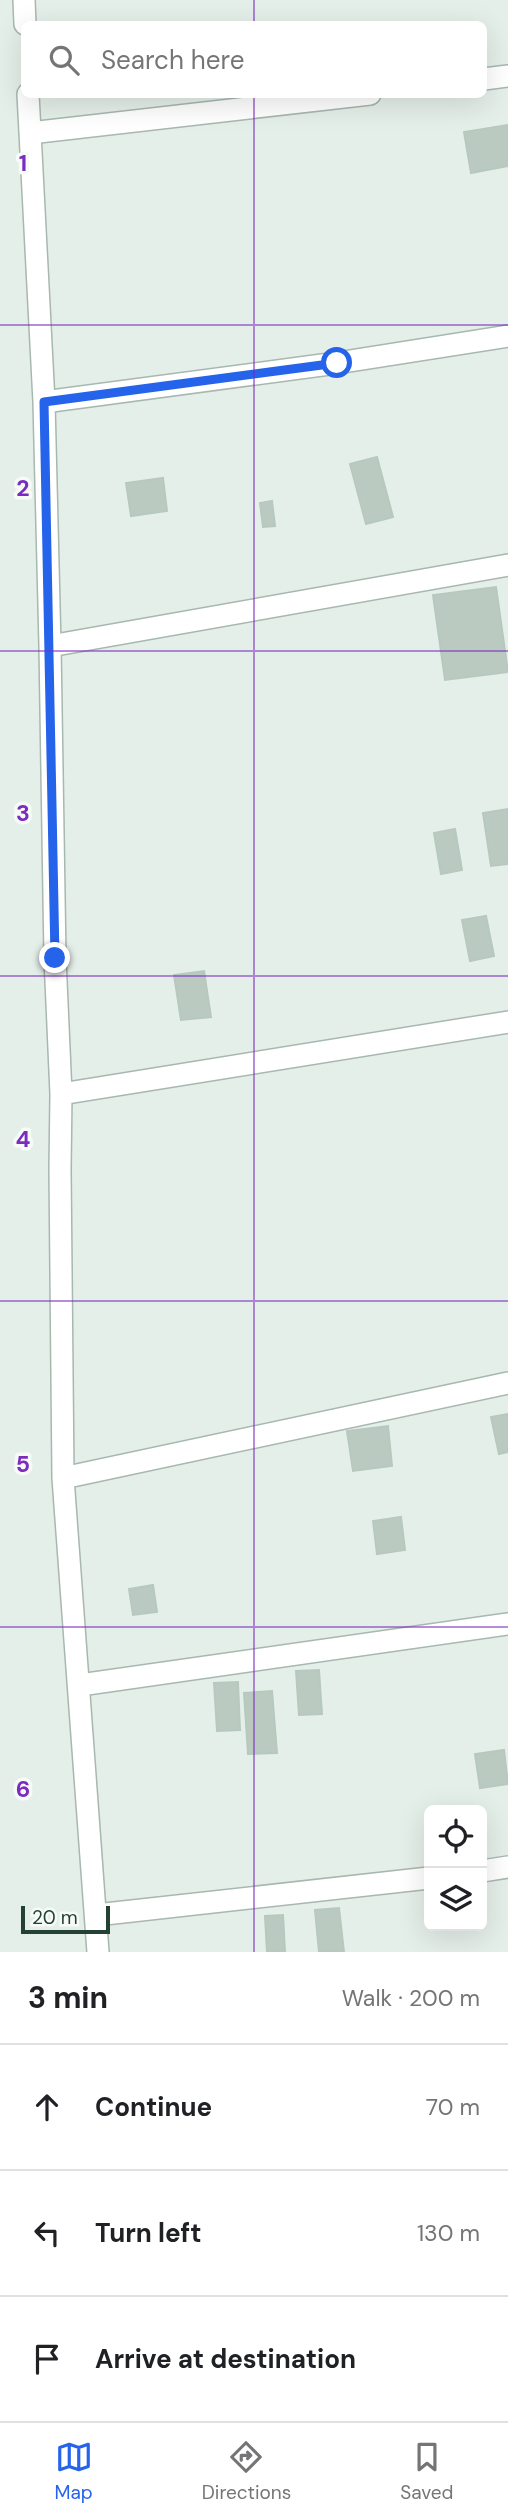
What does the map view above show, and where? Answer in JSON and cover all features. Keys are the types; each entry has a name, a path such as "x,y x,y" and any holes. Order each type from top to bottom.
{"street":[{"path":"24,0 25,21"},
{"path":"487,79 508,76"},
{"path":"28,98 44,402 55,958 61,1094 63,1478 98,1952"},
{"path":"30,134 336,98"},
{"path":"44,402 337,363 508,336"},
{"path":"50,646 508,565"},
{"path":"61,1094 508,1022"},
{"path":"63,1478 508,1383"},
{"path":"80,1685 508,1624"},
{"path":"487,1870 508,1867"},
{"path":"96,1915 424,1879"}],"building":[{"path":"508,125 508,166 471,173 464,132"},
{"path":"377,457 393,517 366,524 350,464"},
{"path":"163,478 167,511 131,516 126,483"},
{"path":"272,501 275,526 263,527 260,503"},
{"path":"496,587 508,672 445,680 433,595"},
{"path":"508,809 508,864 491,866 483,813"},
{"path":"455,829 462,870 441,874 434,833"},
{"path":"486,916 494,956 470,961 462,920"},
{"path":"204,971 211,1017 181,1020 174,975"},
{"path":"508,1414 508,1452 499,1454 491,1417"},
{"path":"388,1426 392,1466 353,1471 347,1431"},
{"path":"401,1517 405,1550 377,1554 373,1521"},
{"path":"153,1585 157,1612 133,1615 129,1589"},
{"path":"319,1670 322,1714 299,1715 296,1671"},
{"path":"238,1682 240,1730 217,1731 214,1683"},
{"path":"272,1691 277,1753 248,1754 244,1693"},
{"path":"504,1750 508,1784 480,1788 475,1754"},
{"path":"339,1908 344,1952 319,1952 315,1910"},
{"path":"283,1915 285,1952 267,1952 265,1916"}],"route":[{"path":"55,958 44,402 337,363"}]}
